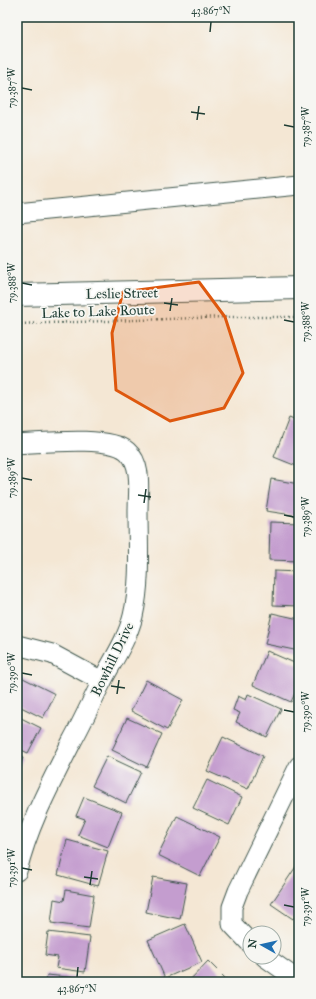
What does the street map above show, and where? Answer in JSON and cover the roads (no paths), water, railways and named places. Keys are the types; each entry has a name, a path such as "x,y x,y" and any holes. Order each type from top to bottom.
{"main road":[{"name":"Leslie Street","path":"17,295 299,288"}],"street":[{"path":"17,213 299,186"},
{"name":"Bowhill Drive","path":"17,444 85,440 111,444 127,450 138,467 138,586 133,617 123,644 102,681 39,808 22,851 17,871"},
{"path":"17,646 52,654 102,681"},
{"path":"242,935 232,924 232,907 238,891 299,766"},
{"path":"276,965 299,981"}]}
